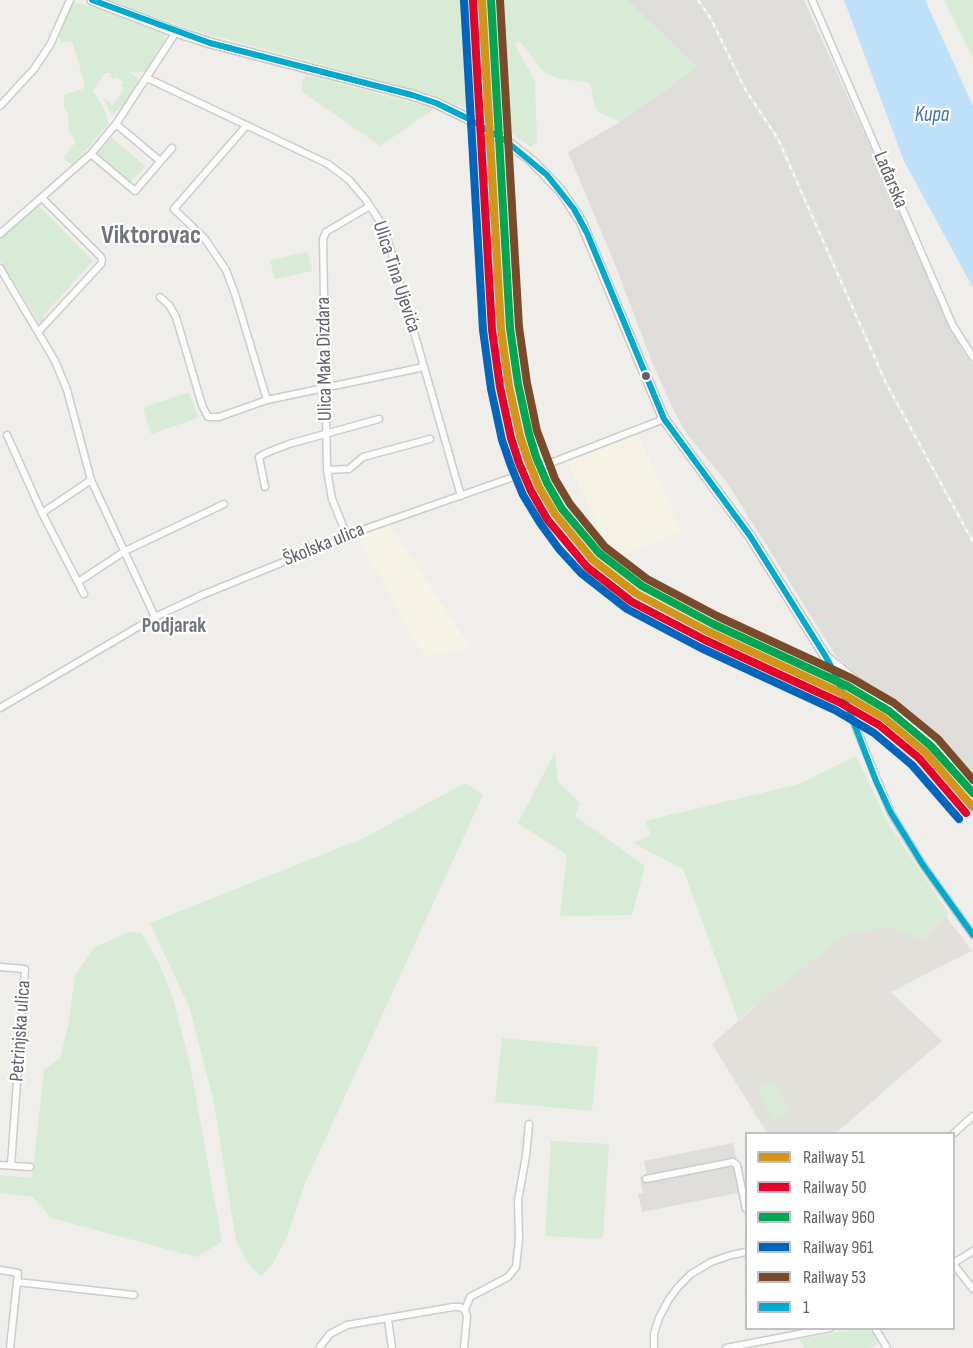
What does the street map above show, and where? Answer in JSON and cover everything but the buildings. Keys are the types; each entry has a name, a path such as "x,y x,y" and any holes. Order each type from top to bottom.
{"main road":[{"path":"93,0 176,32 247,54 412,95 469,119 506,141 532,161 561,191 581,221 664,419 746,529 826,657 921,734 973,789"}],"street":[{"path":"0,106 34,69 50,45 70,0"},
{"name":"Lađarska","path":"812,0 953,326 973,357"},
{"path":"0,234 91,154 116,124 176,32"},
{"name":"Ulica Tina Ujevića","path":"147,78 290,144 339,171 366,200 381,223 388,241 461,496"},
{"path":"116,124 160,161"},
{"path":"247,125 174,209 205,239 226,270 267,400"},
{"path":"91,154 135,191 172,148"},
{"path":"39,331 101,264 102,260 42,198"},
{"name":"Ulica Maka Dizdara","path":"346,536 332,499 327,470 323,235 370,206"},
{"path":"0,267 39,331 67,390 91,480 155,617"},
{"path":"160,297 169,305 176,317 202,405 208,417 219,417 267,400 424,367"},
{"path":"265,487 259,457 289,444 380,419"},
{"name":"Školska ulica","path":"0,708 155,617 232,583 400,515 461,496 664,419"},
{"path":"7,435 42,513 84,594"},
{"path":"327,470 349,470 363,457 430,439"},
{"path":"42,513 91,480"},
{"path":"78,582 125,551 224,504"},
{"path":"826,657 836,676 876,781 891,813 923,865 973,935"},
{"name":"Petrinjska ulica","path":"0,967 25,969 11,1166"},
{"path":"955,1132 973,1116"},
{"path":"464,1348 467,1316 465,1310 472,1295 508,1277 516,1267 519,1239 518,1200 529,1124"},
{"path":"646,1179 733,1162 737,1165 745,1200"},
{"path":"0,1165 30,1167"},
{"path":"955,1263 973,1251"},
{"path":"654,1348 654,1334 661,1314 669,1298 683,1282 699,1268 711,1262 745,1252"},
{"path":"955,1265 973,1289"},
{"path":"0,1270 18,1273 10,1348"},
{"path":"17,1282 134,1295"},
{"path":"319,1348 330,1334 343,1326 457,1307 465,1310"},
{"path":"388,1319 392,1348"},
{"path":"726,1348 766,1345 825,1330"},
{"path":"876,1330 886,1348"}],"shaded area":[{"path":"627,0 804,0 961,348 973,365 973,780 938,740 836,656 728,484 687,434 652,362 616,267 568,152 620,122 697,67"},
{"path":"638,435 682,531 614,559 567,462"},
{"path":"390,525 470,647 424,657 358,537"},
{"path":"944,914 972,951 891,992 942,1041 837,1132 766,1132 712,1044 843,928"},
{"path":"733,1143 743,1192 642,1212 638,1194 643,1193 640,1177 647,1175 644,1161"}],"green space":[{"path":"109,0 627,0 697,67 620,122 600,113 595,106 590,83 556,78 544,72 519,40 515,45 535,81 537,141 531,147 492,120 431,94 185,28"},
{"path":"944,0 973,0 973,58"},
{"path":"74,2 101,9 166,35 146,71 136,73 128,71 138,78 138,83 124,104 113,114 103,98 113,105 124,89 121,86 124,83 116,77 114,79 110,73 105,73 93,91 104,108 109,124 72,165 63,158 75,143 75,139 69,132 64,95 82,89 85,85 72,41 62,43 58,35"},
{"path":"307,75 434,109 380,146 301,91 303,79"},
{"path":"112,138 145,166 130,183 97,154"},
{"path":"38,205 93,261 43,316 46,319 42,323 39,323 0,260 0,237"},
{"path":"308,252 312,271 275,279 270,260"},
{"path":"189,392 198,418 151,434 143,408"},
{"path":"555,752 558,782 580,803 575,816 645,866 632,915 560,916 567,855 518,823"},
{"path":"856,756 888,823 949,914 922,940 891,927 848,933 738,1019 683,869 633,843 651,835 645,821 799,784"},
{"path":"465,783 483,795 306,1181 286,1239 273,1263 261,1277 247,1262 236,1240 213,1099 190,1009 150,923 362,839"},
{"path":"129,932 141,933 159,963 173,998 190,1064 222,1242 196,1257 51,1218 33,1197 0,1193 0,1175 32,1178 44,1070 60,1058 68,1027 75,975 95,947"},
{"path":"502,1038 598,1047 592,1111 495,1102"},
{"path":"775,1080 789,1113 772,1121 758,1088"},
{"path":"551,1141 609,1144 603,1239 545,1236"},
{"path":"850,1330 872,1330 879,1343 869,1348 804,1348 800,1339"}],"water":[{"name":"Kupa","path":"844,0 925,0 973,106 973,288 904,161"}],"railway":[{"path":"698,0 711,19 745,89 778,139 886,383 973,542"}],"rail line":[{"name":"51","path":"482,0 501,329 509,386 528,460 539,487 555,514 593,560 637,594 709,632 843,694 884,718 925,752 973,807"},
{"name":"960","path":"491,0 510,328 518,384 529,434 547,483 562,509 599,553 642,586 713,624 847,686 889,711 931,746 973,793"},
{"name":"53","path":"500,0 519,327 537,431 555,479 570,504 605,547 647,579 717,616 851,678 894,703 938,739 973,780"},
{"name":"961","path":"464,1 483,330 491,389 502,440 523,495 559,549 581,573 627,609 701,648 835,710 874,733 912,765 959,819"},
{"name":"50","path":"473,1 492,330 500,387 519,463 547,519 587,567 632,602 705,640 839,702 879,725 919,758 966,813"}],"transit line":[{"name":"1","path":"92,0 210,43 436,103 506,141 547,175 574,209 587,233 664,419 750,536 826,657 836,676 876,781 891,813 923,865 973,935"}],"district":[{"name":"Viktorovac","path":"151,236"},
{"name":"Podjarak","path":"174,627"}]}
